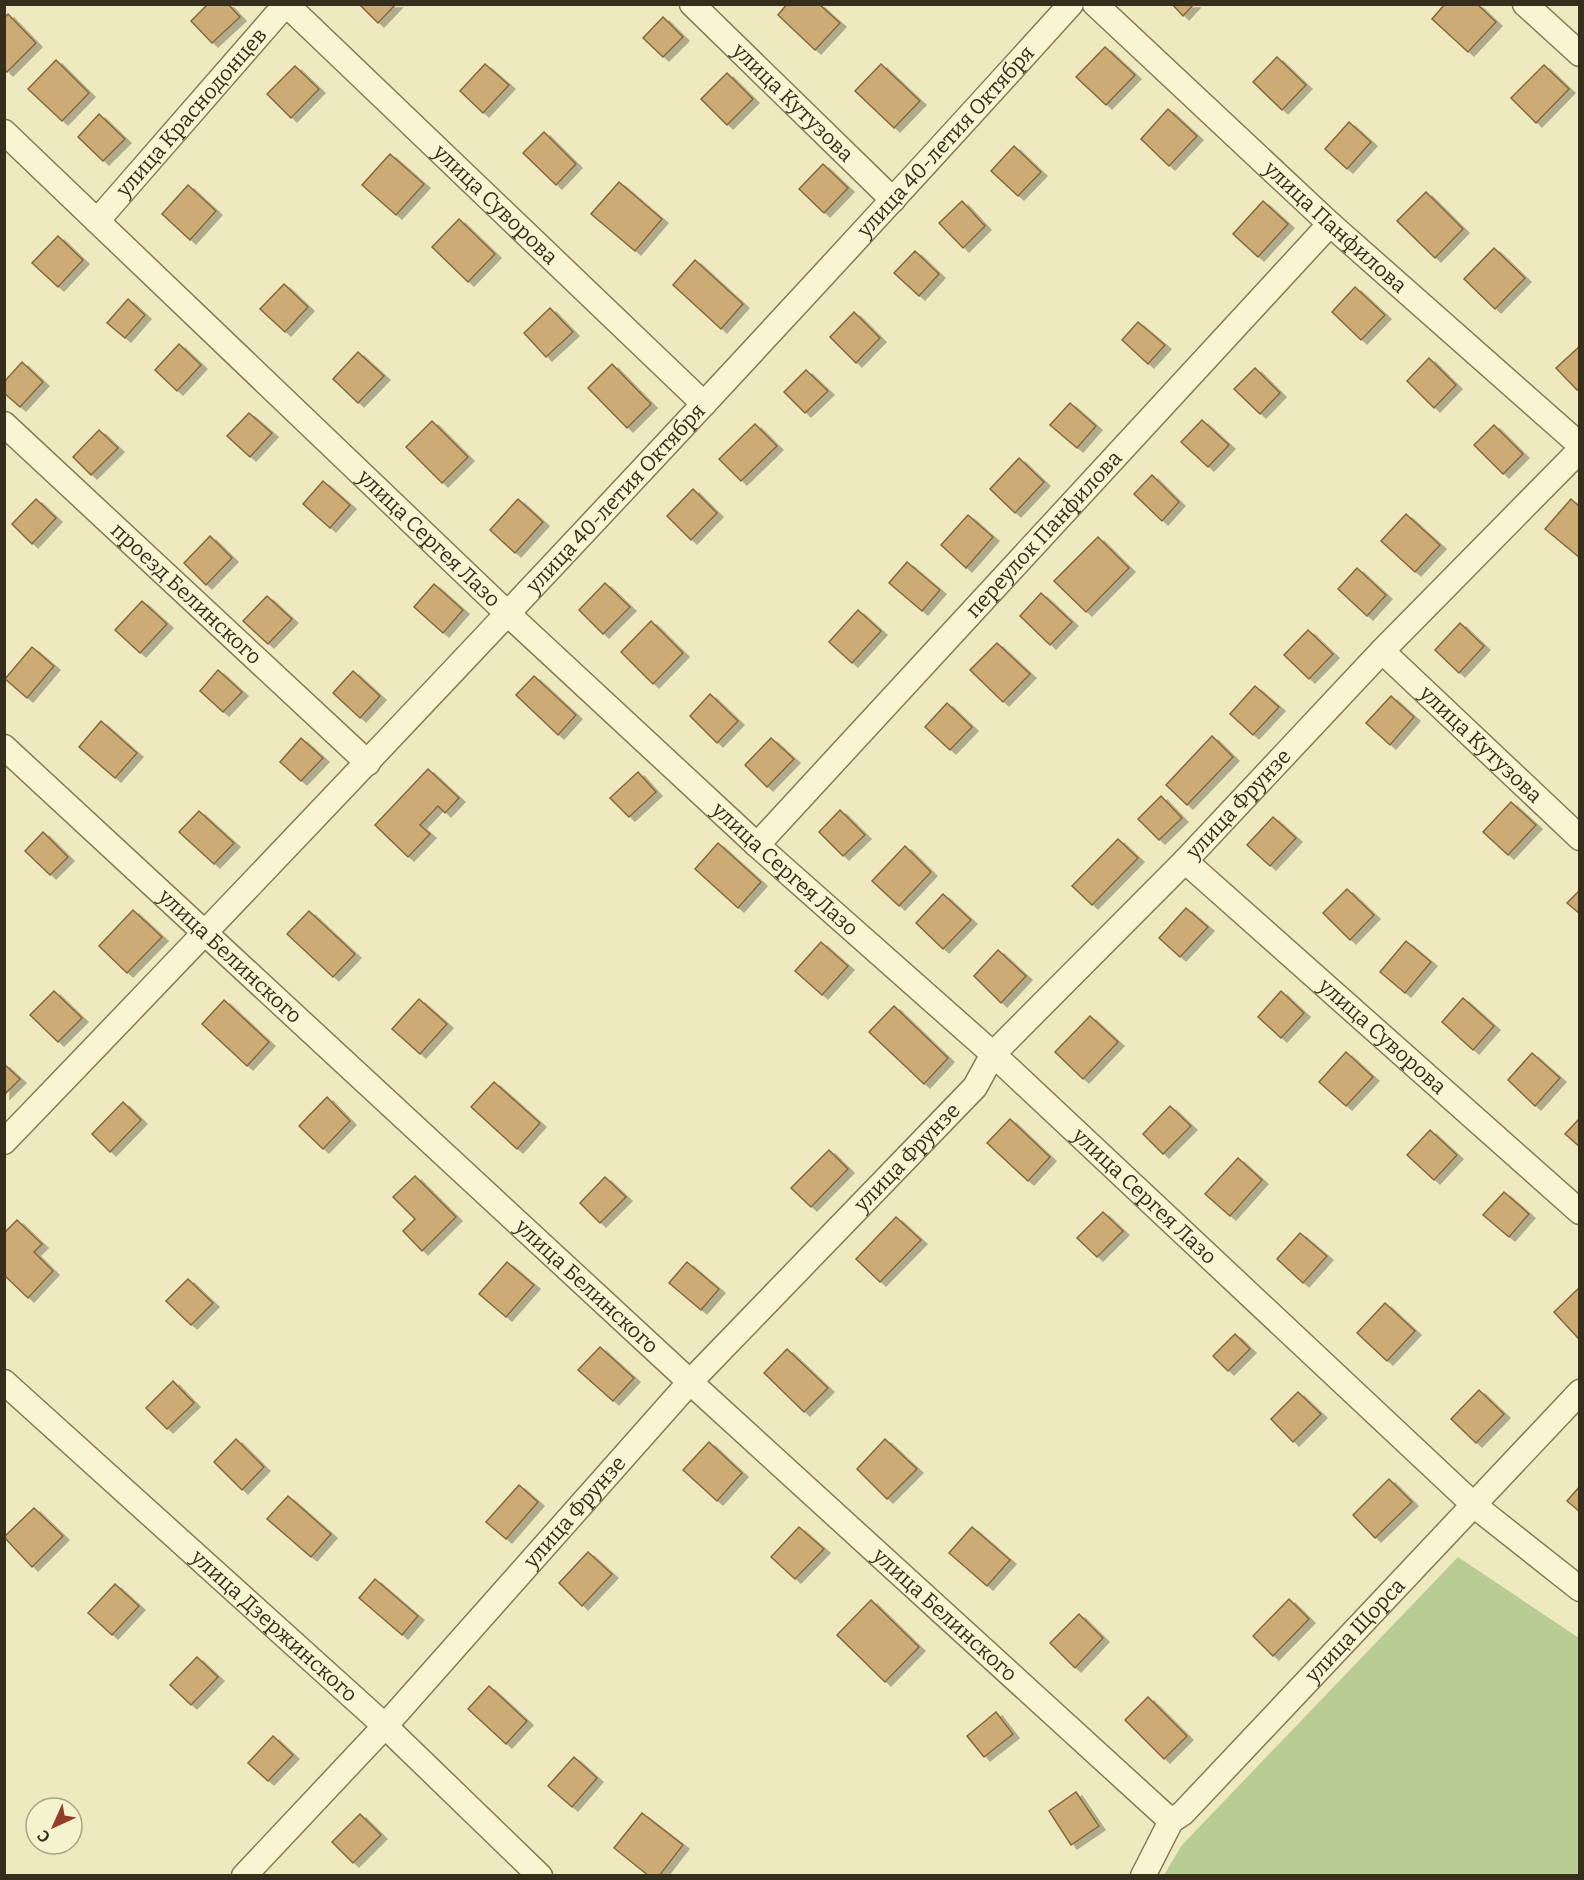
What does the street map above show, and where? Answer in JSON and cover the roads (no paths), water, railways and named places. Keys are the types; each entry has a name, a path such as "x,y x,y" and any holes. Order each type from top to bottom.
{"street":[{"name":"улица Краснодонцев","path":"97,221 286,4"},
{"name":"улица Суворова","path":"286,4 704,404"},
{"name":"улица Кутузова","path":"692,4 893,201"},
{"name":"улица 40-летия Октября","path":"4,1142 207,932 508,614 893,201 1071,4"},
{"name":"улица Панфилова","path":"1095,4 1330,224 1580,445"},
{"path":"1524,4 1580,54"},
{"name":"улица Сергея Лазо","path":"4,132 508,614 757,845 993,1054 1475,1506 1580,1589"},
{"name":"переулок Панфилова","path":"757,845 1330,224"},
{"name":"проезд Белинского","path":"4,424 368,763"},
{"name":"улица Фрунзе","path":"244,1875 385,1726 690,1382 975,1087 993,1054 1185,861 1382,651 1580,450"},
{"name":"улица Кутузова","path":"1382,651 1580,838"},
{"name":"улица Белинского","path":"4,747 207,932 690,1382 1171,1821"},
{"name":"улица Суворова","path":"1185,861 1580,1212"},
{"name":"улица Дзержинского","path":"4,1382 385,1726 540,1875"},
{"name":"улица Щорса","path":"1143,1875 1171,1821 1183,1813 1475,1506 1580,1392"}]}
